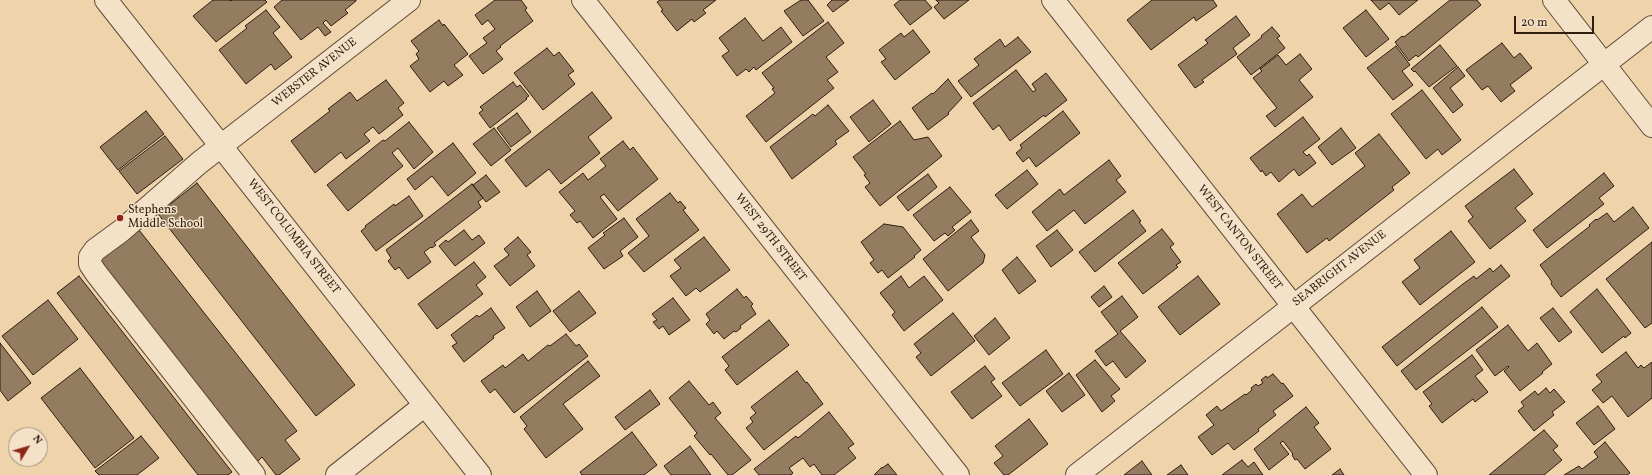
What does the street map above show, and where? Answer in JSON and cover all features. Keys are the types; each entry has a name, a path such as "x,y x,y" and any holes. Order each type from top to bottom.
{"street":[{"name":"WEST COLUMBIA STREET","path":"106,0 480,475"},
{"name":"WEBSTER AVENUE","path":"254,475 96,274 90,264 90,257 95,250 121,231 200,162 222,147 409,0"},
{"name":"WEST 29TH STREET","path":"583,0 958,475"},
{"name":"WEST CANTON STREET","path":"1053,0 1426,475"},
{"path":"1554,0 1652,126"},
{"name":"SEABRIGHT AVENUE","path":"1077,475 1652,27"},
{"path":"337,475 425,405"}],"building":[{"path":"213,0 265,0 267,2 216,42 193,16"},
{"path":"282,0 356,1 345,10 348,13 331,26 326,20 323,23 331,32 325,36 318,27 301,40 274,7"},
{"path":"495,0 521,0 527,8 525,10 533,21 500,46 501,47 496,51 503,59 483,74 469,56 487,43 483,38 495,29 488,20 482,25 475,15"},
{"path":"660,0 716,0 703,10 706,13 694,22 692,19 677,31 661,11 663,10 657,2"},
{"path":"801,0 808,0 824,21 803,36 784,11"},
{"path":"832,0 849,0 833,12 827,5"},
{"path":"900,0 925,0 932,8 910,25 894,5"},
{"path":"936,0 969,0 944,19 934,7 939,3"},
{"path":"1152,0 1213,0 1217,6 1196,21 1194,17 1151,50 1127,20"},
{"path":"1371,0 1418,0 1399,15 1389,3 1380,10"},
{"path":"1450,0 1477,0 1481,5 1418,57 1416,55 1409,61 1395,42 1402,36 1404,37"},
{"path":"266,10 280,27 273,33 292,57 275,70 271,64 246,84 219,50 247,28 245,26"},
{"path":"1366,10 1389,39 1366,57 1343,28"},
{"path":"1236,16 1250,35 1233,48 1237,54 1202,80 1204,82 1195,88 1178,65 1208,43 1205,40"},
{"path":"745,18 763,41 781,27 792,42 756,70 754,67 749,72 746,69 737,76 722,56 729,51 719,38"},
{"path":"439,20 443,26 444,24 468,54 454,65 463,75 448,86 444,81 430,92 410,66 419,59 416,54 419,51 411,41"},
{"path":"828,22 844,43 826,57 838,72 827,80 834,88 766,142 746,116 775,93 772,89 774,88 762,73"},
{"path":"1272,27 1280,36 1277,38 1285,48 1251,75 1237,57"},
{"path":"913,30 930,52 895,80 881,62 886,59 879,50 901,33 904,37"},
{"path":"1018,37 1031,52 971,97 958,81 979,65 974,59 1000,39 1005,47"},
{"path":"1502,43 1514,58 1520,53 1532,68 1510,85 1515,91 1501,102 1488,86 1482,90 1466,70"},
{"path":"1440,45 1457,66 1429,87 1415,71 1414,72 1411,69"},
{"path":"1396,46 1410,65 1402,71 1413,85 1393,100 1367,68"},
{"path":"547,48 554,56 559,52 574,71 568,75 575,84 543,110 514,73"},
{"path":"1300,54 1312,69 1299,80 1313,97 1275,127 1266,116 1277,108 1253,78 1262,71 1260,69 1278,55 1286,65"},
{"path":"1458,67 1465,76 1450,88 1463,105 1453,113 1433,88"},
{"path":"1016,70 1033,92 1036,90 1032,84 1046,73 1067,100 1045,117 1044,115 1010,141 999,125 993,130 973,103"},
{"path":"948,79 962,98 948,113 949,114 928,130 912,108 932,93 933,94"},
{"path":"386,80 404,103 398,108 403,115 379,134 373,127 364,134 370,141 346,159 341,152 315,173 291,141 330,111 328,109 350,92 357,101"},
{"path":"513,82 517,87 520,85 529,96 490,128 479,113 483,110 480,107"},
{"path":"1422,90 1461,140 1442,155 1438,149 1426,159 1391,114"},
{"path":"592,92 612,118 588,137 600,153 561,184 549,169 526,187 505,160"},
{"path":"873,100 891,124 869,142 850,117"},
{"path":"828,105 849,131 835,141 837,144 792,179 770,147 813,114 815,116"},
{"path":"146,111 164,134 118,170 100,147"},
{"path":"1063,111 1080,133 1036,167 1029,157 1023,162 1016,153 1022,148 1020,145"},
{"path":"517,113 531,132 511,147 497,128"},
{"path":"1303,117 1320,139 1303,152 1307,156 1309,154 1316,163 1299,176 1294,169 1279,182 1271,172 1266,176 1250,158"},
{"path":"900,121 914,140 928,137 942,156 880,206 865,187 870,183 864,175 866,174 853,157"},
{"path":"409,122 433,152 414,169 398,148 392,153 403,166 348,211 327,185 383,140 385,141"},
{"path":"494,128 511,150 491,166 473,144"},
{"path":"1341,128 1356,148 1332,165 1318,147"},
{"path":"1379,134 1410,173 1392,187 1394,190 1329,241 1327,238 1307,253 1277,214 1302,194 1312,207 1365,166 1355,153"},
{"path":"165,136 183,159 137,194 119,171"},
{"path":"623,141 630,150 633,147 658,179 618,211 604,194 600,197 617,219 593,238 580,221 577,223 570,215 575,211 559,192 583,173 588,180 606,166 600,159"},
{"path":"453,143 476,173 448,196 432,176 415,190 407,179"},
{"path":"1109,160 1121,176 1116,180 1126,192 1085,224 1074,210 1047,231 1032,212 1060,189 1064,195"},
{"path":"1514,169 1533,194 1515,208 1526,221 1490,249 1468,221 1473,217 1465,206"},
{"path":"1027,170 1038,184 1007,209 995,195"},
{"path":"1604,173 1614,186 1599,198 1604,204 1547,248 1533,230"},
{"path":"928,174 937,187 908,211 897,197"},
{"path":"486,175 500,192 486,202 473,185"},
{"path":"197,183 355,385 316,416 158,214"},
{"path":"472,184 483,198 478,202 481,207 434,243 436,245 424,252 431,262 408,279 399,267 395,270 388,261 391,258 386,250"},
{"path":"950,187 971,212 952,227 955,230 948,236 945,233 934,241 913,215"},
{"path":"670,193 678,203 680,201 686,208 683,210 699,230 644,272 628,253 649,236 636,219"},
{"path":"409,196 423,216 376,251 361,231 366,227 365,226 394,204 395,206"},
{"path":"1633,207 1649,228 1561,297 1551,284 1552,282 1540,265 1590,226 1589,225 1596,219 1597,220 1607,213 1614,222"},
{"path":"1133,210 1141,221 1139,222 1146,231 1095,272 1079,252"},
{"path":"624,218 638,237 620,251 623,256 604,269 588,248 605,235 603,233"},
{"path":"971,220 979,231 971,237 985,255 983,263 948,291 923,259"},
{"path":"884,224 903,227 921,250 914,256 915,257 888,278 882,270 878,273 870,263 874,260 861,242"},
{"path":"1162,229 1174,244 1170,247 1181,262 1176,265 1178,267 1143,294 1118,263"},
{"path":"139,230 297,431 285,440 300,459 279,475 276,475 262,457 257,462 99,260"},
{"path":"464,230 472,240 479,235 485,243 455,266 439,246 446,240 448,242"},
{"path":"1057,230 1073,250 1051,267 1036,246"},
{"path":"1451,231 1475,262 1420,305 1402,282 1420,268 1414,260"},
{"path":"518,237 531,252 527,255 535,266 510,286 494,266 509,255 504,249"},
{"path":"704,237 730,270 700,292 696,288 686,296 670,276 681,268 674,260"},
{"path":"1652,242 1652,323 1645,328 1606,279"},
{"path":"1017,257 1036,281 1019,294 1002,270"},
{"path":"474,262 486,277 476,285 483,294 437,329 418,304"},
{"path":"1501,265 1510,276 1397,366 1382,347 1474,276 1476,279 1490,268 1493,272"},
{"path":"79,276 232,472 228,475 198,475 57,293"},
{"path":"901,276 909,288 924,276 943,300 904,331 892,315 895,312 880,293"},
{"path":"1198,276 1220,304 1180,335 1158,307"},
{"path":"1104,286 1112,297 1099,307 1091,297"},
{"path":"737,289 744,298 746,296 753,304 751,306 756,314 740,326 741,328 736,332 734,331 724,339 717,331 714,334 706,324 710,320 706,314"},
{"path":"1597,289 1631,333 1625,338 1624,336 1602,353 1570,312"},
{"path":"537,291 551,311 530,327 516,307"},
{"path":"579,291 596,313 570,332 553,311"},
{"path":"1122,296 1138,317 1120,331 1146,361 1126,378 1113,361 1106,366 1095,351 1118,334 1101,312"},
{"path":"673,298 690,320 669,335 663,326 659,329 653,322 657,320 652,314"},
{"path":"48,300 78,339 33,375 2,336"},
{"path":"1482,307 1498,327 1416,390 1401,371"},
{"path":"491,308 505,328 493,336 494,338 464,362 452,346 457,343 451,335 477,315 479,317"},
{"path":"1553,308 1572,332 1559,342 1540,318"},
{"path":"953,313 975,341 931,376 916,357 921,353 914,344"},
{"path":"995,318 1010,338 989,355 974,336"},
{"path":"769,320 789,345 737,385 725,370 729,366 722,357"},
{"path":"1508,325 1528,351 1537,343 1552,364 1520,391 1504,371 1509,367 1508,366 1495,376 1476,350"},
{"path":"566,334 576,346 579,344 588,356 514,413 495,389 490,393 481,381 503,365 505,368 523,354 528,361 548,345 550,346"},
{"path":"0,343 31,383 8,401 0,390"},
{"path":"1046,350 1063,374 1020,406 1002,383"},
{"path":"1626,352 1638,368 1641,365 1644,368 1652,362 1652,398 1628,417 1612,396 1603,403 1592,390 1602,382 1596,375"},
{"path":"1472,355 1483,370 1475,376 1488,392 1475,402 1473,399 1442,423 1429,406 1432,404 1423,392"},
{"path":"1095,360 1120,389 1111,396 1115,401 1102,412 1076,375"},
{"path":"588,361 600,376 563,404 583,429 546,458 524,429 527,426 520,417"},
{"path":"985,366 995,379 991,382 1002,396 972,419 951,392"},
{"path":"80,368 134,438 95,468 41,398"},
{"path":"797,371 823,404 764,450 746,428 753,422 750,418 756,413 751,407"},
{"path":"1069,373 1085,395 1062,412 1046,391"},
{"path":"1273,374 1282,384 1283,383 1293,396 1273,411 1276,415 1258,429 1259,431 1234,450 1228,443 1212,455 1198,437 1214,425 1206,415 1217,406 1221,411 1245,394 1246,395 1256,384 1258,386 1263,383 1261,380 1266,376 1267,378"},
{"path":"689,381 709,405 713,402 721,413 715,418 751,460 732,475 728,475 694,436 697,433 669,398"},
{"path":"1546,388 1550,393 1554,389 1565,402 1552,412 1554,415 1534,431 1518,411 1524,406 1521,402 1535,391 1538,395"},
{"path":"650,390 660,404 625,430 615,417"},
{"path":"1598,406 1615,429 1594,445 1576,423"},
{"path":"1306,407 1319,423 1314,427 1331,449 1305,469 1297,459 1295,460 1292,455 1293,454 1283,441 1280,443 1289,454 1269,470 1254,449"},
{"path":"829,412 854,444 848,448 856,458 834,475 822,475 814,464 810,467 803,458 789,468 793,473 791,475 759,475 754,469 796,436 798,438"},
{"path":"1029,419 1048,444 1008,475 1004,475 994,463 1003,456 995,446"},
{"path":"1544,430 1558,446 1553,450 1562,460 1544,475 1489,475"},
{"path":"632,432 657,465 644,475 582,475 580,472"},
{"path":"141,436 159,458 137,475 99,475 95,471"},
{"path":"1605,442 1630,473 1627,475 1564,475 1579,466 1582,469 1598,457 1594,452"},
{"path":"690,446 711,475 671,475 664,466"},
{"path":"1242,460 1248,467 1254,462 1263,475 1222,475"},
{"path":"1142,461 1152,475 1124,475"},
{"path":"888,464 897,475 874,475 882,467"},
{"path":"1181,465 1188,475 1167,475"},
{"path":"1340,469 1344,475 1332,475"}],"place":[{"name":"Stephens Middle School","path":"120,218"}]}
